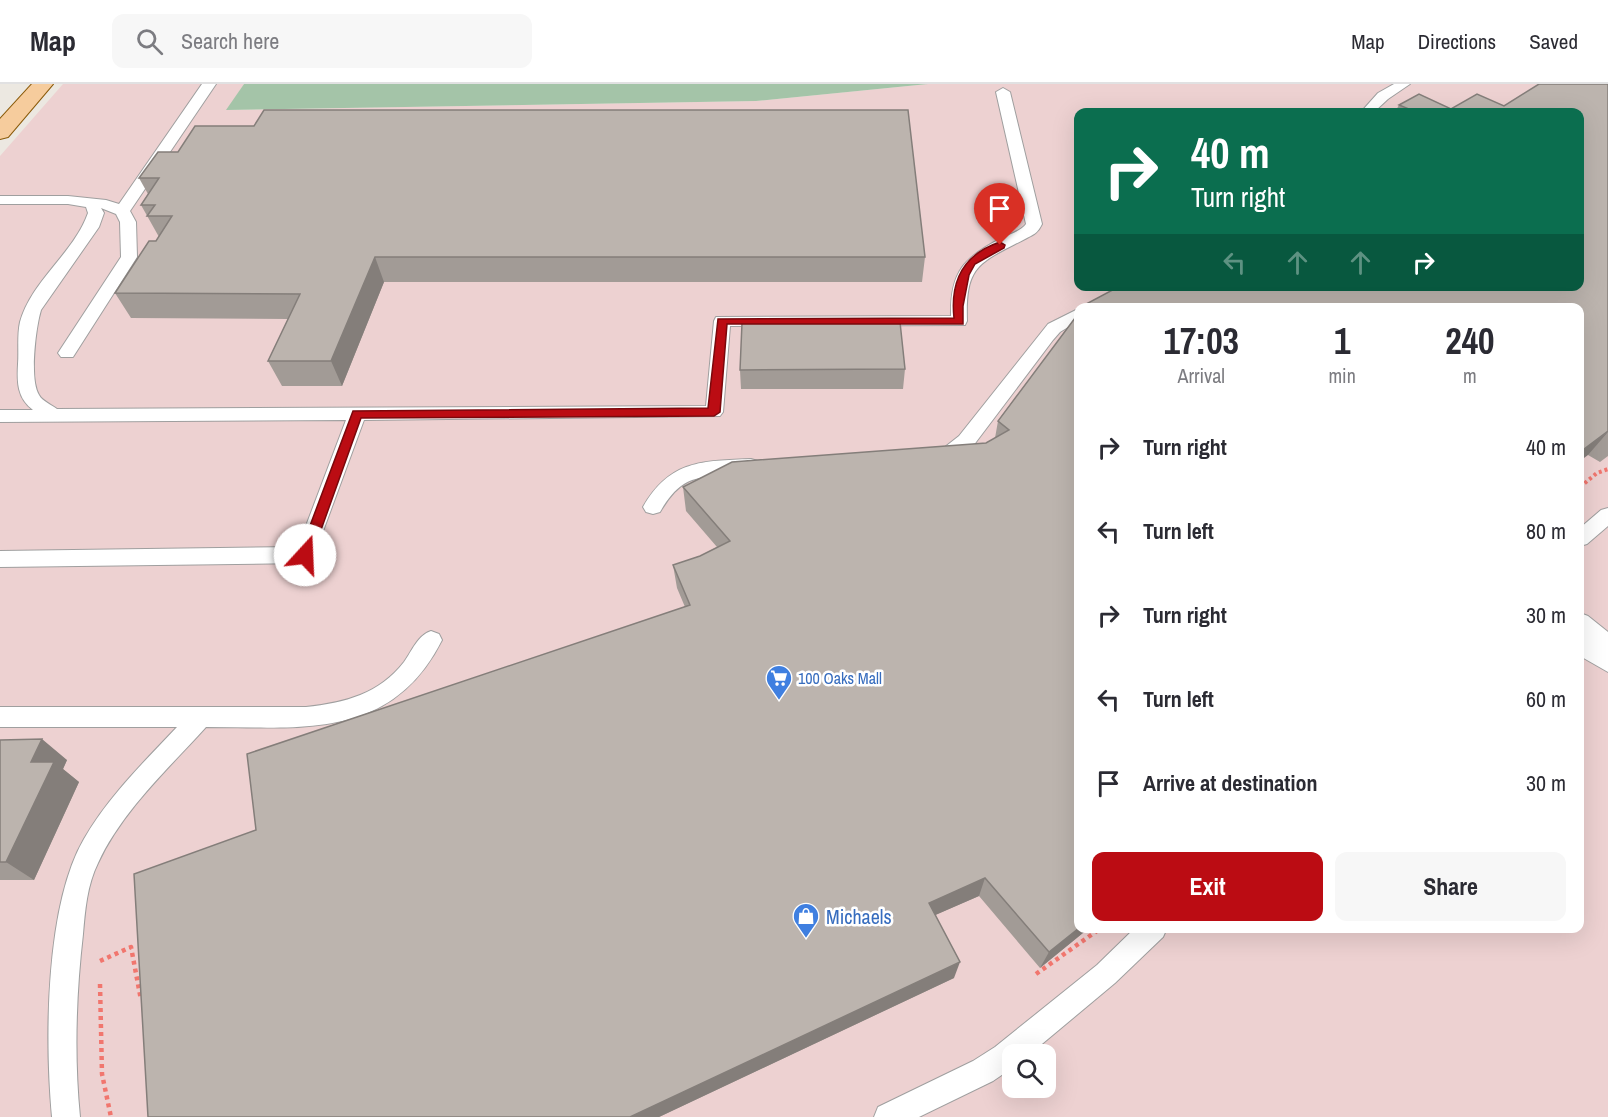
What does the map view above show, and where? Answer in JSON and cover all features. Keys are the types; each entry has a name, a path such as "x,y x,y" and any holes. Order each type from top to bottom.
{"main road":[{"path":"0,132 43,84"}],"lane":[{"path":"122,211 209,84"},
{"path":"1371,108 1387,93 1403,84"},
{"path":"0,416 714,412 722,321 959,321 958,306 961,288 964,275 971,262 1032,229 1034,224 1003,92"},
{"path":"1387,93 1408,103"},
{"path":"0,200 68,200 106,204 122,211 128,222 128,259 67,353"},
{"path":"54,416 32,400 26,385 28,325 33,310 51,281 95,220 94,207 88,203"},
{"path":"921,456 942,454 960,447 1054,328 1074,316"},
{"path":"0,559 305,555 357,414"},
{"path":"653,507 665,485 679,476 714,468 772,465"},
{"path":"1584,536 1608,515"},
{"path":"1584,625 1608,645"},
{"path":"0,717 306,717 339,714 385,695 398,686 416,665 431,640"},
{"path":"1584,648 1608,663"},
{"path":"66,1117 62,1076 62,1021 67,954 79,878 93,848 106,828 200,717"},
{"path":"888,1117 983,1071 1005,1057 1106,974 1149,933"}],"path":[{"path":"1584,484 1597,473 1608,469"},
{"path":"1036,974 1094,933"},
{"path":"111,1117 102,1074 99,961 131,947 144,1012"}],"shaded area":[{"name":"100 Oaks Mall","path":"63,84 244,84 227,110 756,101 928,84 1608,84 1608,1117 0,1117 0,156"}],"green space":[{"path":"244,84 928,84 756,101 226,110"}],"building":[{"path":"1539,84 1608,84 1608,431 1584,449 1584,303 1088,303 1111,291 1584,291 1584,108 1453,108 1477,94 1504,106"},
{"path":"1419,94 1449,108 1406,108 1399,105"},
{"path":"264,110 908,110 925,257 375,257 331,361 268,361 300,294 115,293 149,241 156,241 172,216 147,216 155,205 141,205 159,178 139,178 158,152 178,152 195,126 254,126"},
{"name":"100 Oaks Mall","path":"1074,319 1074,932 1049,952 985,878 929,903 960,962 630,1117 148,1117 134,874 256,830 247,754 690,605 673,565 700,556 730,541 683,487 732,462 986,443 1009,430 998,421"},
{"path":"900,322 905,369 740,370 742,323"},
{"path":"42,739 31,762 54,762 6,862 0,862 0,740"}],"place":[{"name":"100 Oaks Mall","path":"779,701"},
{"name":"Michaels","path":"806,939"}],"route":[{"path":"305,555 357,414 714,412 722,321 959,321 958,306 964,275 971,262 1000,245"}]}
